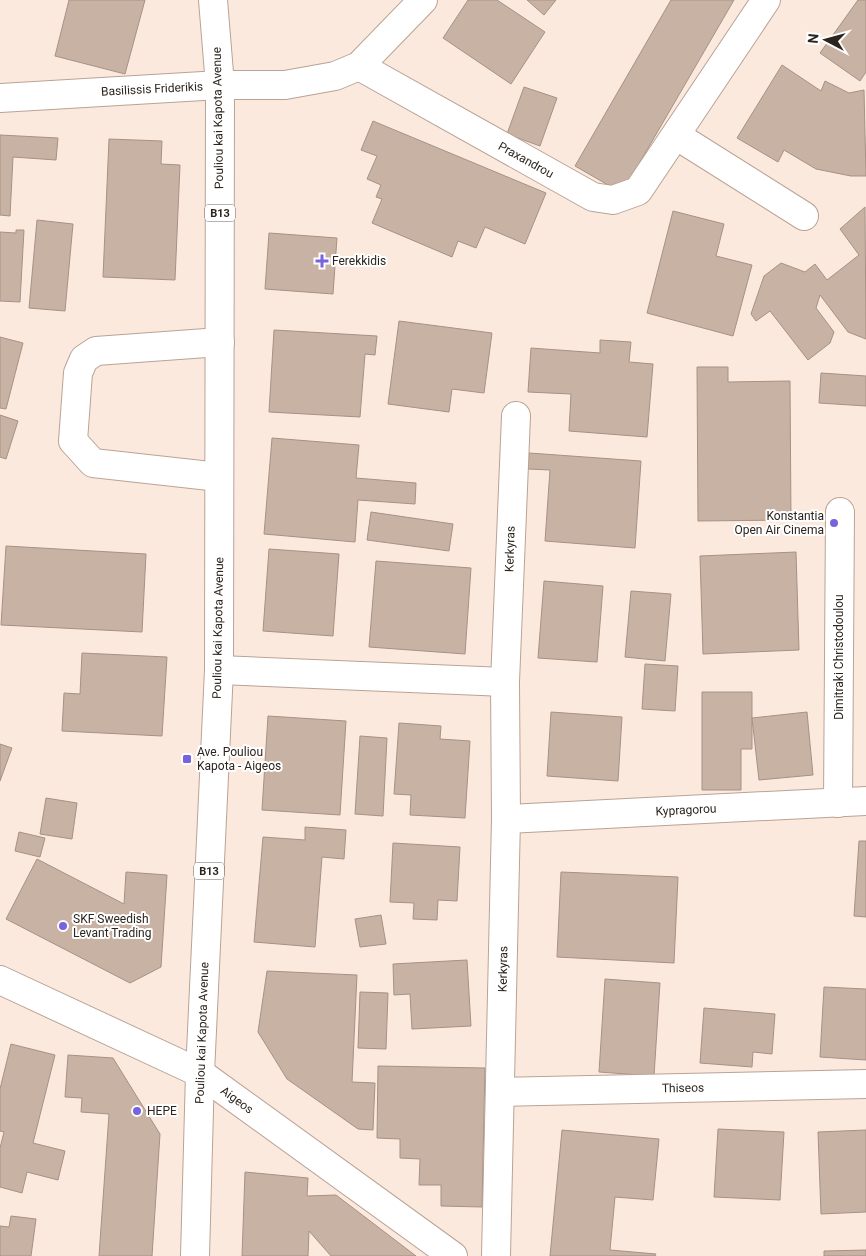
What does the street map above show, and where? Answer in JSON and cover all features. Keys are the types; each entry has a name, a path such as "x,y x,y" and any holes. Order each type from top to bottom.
{"street":[{"name":"Pouliou kai Kapota Avenue","path":"195,1256 200,1073 219,670 220,85 213,0"},
{"name":"Basilissis Friderikis","path":"0,98 220,85 285,85 335,76 359,66 423,0"},
{"name":"Praxandrou","path":"359,66 593,197 602,200 613,200 638,191 677,136 766,0"},
{"path":"677,136 804,216"},
{"path":"219,476 93,463 73,441 78,373 84,359 96,351 220,342"},
{"name":"Kerkyras","path":"496,1256 506,819 505,682 516,416"},
{"name":"Dimitraki Christodoulou","path":"838,803 840,512"},
{"path":"219,670 505,682"},
{"name":"Kypragorou","path":"506,819 866,801"},
{"name":"Aigeos","path":"0,980 200,1073 453,1256"},
{"name":"Thiseos","path":"500,1092 866,1084"}],"building":[{"path":"69,0 145,0 125,74 55,56"},
{"path":"468,0 497,0 545,32 511,84 443,38"},
{"path":"527,0 556,0 544,15"},
{"path":"671,0 734,0 622,193 575,166"},
{"path":"858,0 866,0 866,72 860,81 820,53"},
{"path":"782,65 821,91 825,81 849,93 864,90 866,176 851,176 816,169 784,150 778,162 737,138"},
{"path":"524,87 557,98 540,146 507,134"},
{"path":"373,121 546,193 525,244 485,227 476,248 458,241 452,257 372,223 382,199 376,197 381,185 367,179 377,156 361,150"},
{"path":"0,135 58,138 56,160 13,157 10,216 0,215"},
{"path":"109,139 162,141 161,164 180,165 175,280 103,277"},
{"path":"865,207 866,339 848,332 820,295 816,308 834,332 830,343 808,360 770,311 756,321 751,314 764,276 781,263 805,272 815,264 827,280 859,255 840,229"},
{"path":"673,211 724,224 716,256 752,265 733,336 647,313"},
{"path":"37,220 73,224 65,311 29,308"},
{"path":"16,230 24,230 20,302 0,301 0,232 16,233"},
{"path":"269,233 337,238 333,294 265,289"},
{"path":"399,321 492,333 484,393 452,389 449,412 388,404"},
{"path":"274,330 377,336 375,355 365,354 360,417 269,412"},
{"path":"0,337 23,343 6,409 0,408"},
{"path":"600,340 631,342 629,362 653,364 647,437 569,431 571,394 528,392 531,348 600,353"},
{"path":"697,367 728,367 728,382 790,381 791,520 698,521"},
{"path":"821,373 866,376 866,406 819,403"},
{"path":"0,415 18,421 6,459 0,457"},
{"path":"272,438 359,445 356,478 416,483 415,504 358,500 355,542 264,534"},
{"path":"529,453 641,461 635,548 545,541 550,470 528,469"},
{"path":"371,512 453,524 449,551 367,540"},
{"path":"6,546 146,554 142,632 1,625"},
{"path":"269,549 339,554 333,636 263,631"},
{"path":"796,552 799,650 703,654 700,556"},
{"path":"376,561 471,568 465,654 369,647"},
{"path":"544,581 603,586 597,662 538,658"},
{"path":"631,591 671,594 665,661 625,657"},
{"path":"82,653 167,657 162,736 62,731 64,693 80,694"},
{"path":"645,664 678,666 675,711 642,709"},
{"path":"702,692 752,692 752,749 741,749 741,790 702,790"},
{"path":"551,712 622,717 618,781 547,776"},
{"path":"807,712 813,775 759,780 752,718"},
{"path":"268,716 346,721 340,815 262,810"},
{"path":"399,723 441,726 440,739 470,741 465,818 410,815 411,795 394,794"},
{"path":"360,736 387,738 383,816 355,814"},
{"path":"0,744 12,748 0,781"},
{"path":"46,798 77,803 72,839 40,834"},
{"path":"305,827 346,830 344,859 322,857 315,947 254,942 263,837 305,840"},
{"path":"19,832 45,838 40,857 15,851"},
{"path":"859,841 866,841 866,917 854,916"},
{"path":"393,843 460,847 457,901 438,900 437,920 413,919 414,903 390,902"},
{"path":"37,859 124,904 126,872 167,875 161,967 130,983 6,919"},
{"path":"561,872 678,877 674,963 557,957"},
{"path":"381,915 386,944 360,947 355,919"},
{"path":"467,960 471,1026 412,1029 410,994 394,995 393,964"},
{"path":"267,971 357,975 352,1082 375,1083 373,1130 358,1129 287,1079 258,1032"},
{"path":"605,979 660,983 654,1076 599,1072"},
{"path":"824,987 866,989 866,1060 820,1057"},
{"path":"360,992 388,993 386,1049 358,1048"},
{"path":"704,1008 775,1014 772,1054 753,1052 752,1067 700,1063"},
{"path":"11,1044 55,1055 33,1143 65,1151 58,1180 27,1172 22,1193 0,1187 0,1148 4,1132 0,1131 0,1089"},
{"path":"68,1055 113,1058 160,1134 152,1256 99,1256 109,1114 81,1112 82,1098 65,1097"},
{"path":"378,1066 485,1068 482,1207 441,1206 441,1185 419,1185 420,1159 400,1158 400,1139 377,1138"},
{"path":"718,1129 784,1132 780,1200 714,1197"},
{"path":"562,1130 659,1139 653,1200 615,1197 610,1250 656,1254 655,1256 550,1256"},
{"path":"866,1130 866,1212 821,1214 818,1132"},
{"path":"245,1172 308,1178 307,1196 336,1195 416,1256 331,1256 309,1231 308,1256 242,1256"},
{"path":"11,1216 36,1219 31,1256 0,1256 0,1226 9,1227"},
{"path":"866,1250 866,1256 824,1256 824,1251"}],"place":[{"name":"Ferekkidis","path":"322,261"},
{"name":"Konstantia Open Air Cinema","path":"834,523"},
{"name":"Ave. Pouliou Kapota - Aigeos","path":"187,759"},
{"name":"SKF Sweedish Levant Trading","path":"63,926"},
{"name":"HEPE","path":"137,1111"}]}
